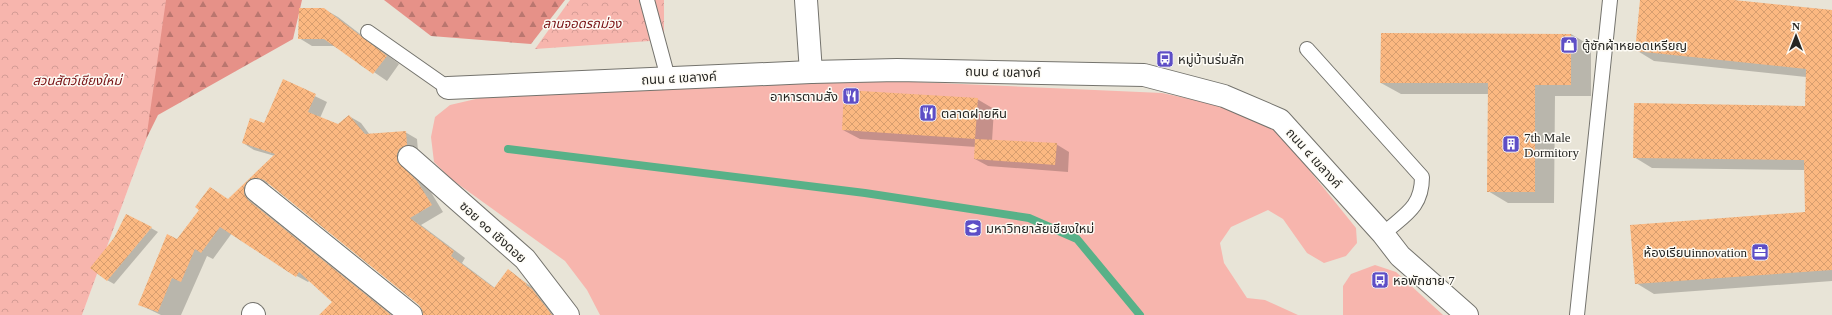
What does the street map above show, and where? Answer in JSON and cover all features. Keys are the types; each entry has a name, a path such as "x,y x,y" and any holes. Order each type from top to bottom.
{"street":[{"path":"806,0 811,72"},
{"name":"ถนน ๔ เขลางค์","path":"448,88 811,72 897,70 1144,75 1224,96 1280,120 1383,234 1400,256 1467,315"},
{"name":"ซอย ๑๐ เชิงดอย","path":"408,157 525,259 568,315"},
{"path":"256,190 411,315"}],"lane":[{"path":"647,0 668,78"},
{"path":"1580,314 1610,0"},
{"path":"368,32 448,88"},
{"path":"1307,49 1422,177 1422,188 1415,206 1383,234"}],"shaded area":[{"name":"มหาวิทยาลัยเชียงใหม่","path":"166,0 1832,0 1832,315 82,315 146,140"}],"green space":[{"name":"สวนสัตว์เชียงใหม่","path":"0,0 302,0 293,39 158,115 59,315 0,315"},
{"name":"สวนสัตว์เชียงใหม่","path":"0,0 166,0 146,140 82,315 0,315"},
{"path":"384,0 565,0 531,44 431,36"},
{"name":"ลานจอดรถม่วง","path":"570,0 664,0 664,40 535,49"},
{"path":"846,79 1162,93 1255,113 1286,127 1307,162 1310,171 1356,228 1357,243 1346,256 1324,263 1307,253 1283,219 1268,210 1231,227 1220,243 1224,263 1247,298 1265,300 1298,315 600,315 587,290 565,261 451,179 434,162 431,137 435,117 450,105 480,98"},
{"path":"1375,265 1396,272 1443,315 1343,315 1343,286 1351,274"}],"building":[{"path":"1640,0 1734,0 1832,10 1832,270 1635,284 1630,225 1805,212 1804,160 1633,158 1634,103 1805,106 1806,69 1635,51"},
{"path":"299,8 324,8 387,56 373,74 324,39 298,39"},
{"name":"7th Male Dormitory","path":"1381,33 1571,34 1571,85 1535,85 1535,192 1487,192 1488,83 1380,83"},
{"path":"283,79 316,94 308,112 338,124 349,115 365,134 406,131 407,145 399,149 397,161 417,181 432,205 410,218 454,251 451,256 494,288 508,269 532,289 552,315 423,315 419,305 264,180 258,178 251,179 247,182 244,188 244,194 248,200 391,315 319,315 332,302 299,272 296,277 220,227 201,253 195,249 181,282 172,278 158,312 138,305 167,234 177,239 199,210 195,207 210,187 228,199 275,154 242,143 250,118 264,123"},
{"path":"844,90 978,98 975,139 842,130"},
{"path":"975,139 1057,143 1055,165 974,159"},
{"path":"126,214 152,227 107,281 90,268 114,238"}],"waterway":[{"path":"508,149 865,193 1029,218 1077,239 1140,315"}],"place":[{"name":"ตู้ซักผ้าหยอดเหรียญ","path":"1569,45"},
{"name":"หมู่บ้านร่มสัก","path":"1165,59"},
{"name":"อาหารตามสั่ง","path":"851,96"},
{"name":"ตลาดฝายหิน","path":"928,113"},
{"name":"7th Male Dormitory","path":"1511,144"},
{"name":"มหาวิทยาลัยเชียงใหม่","path":"973,228"},
{"name":"ห้องเรียนinnovation","path":"1760,252"},
{"name":"หอพักชาย 7","path":"1380,280"}]}
